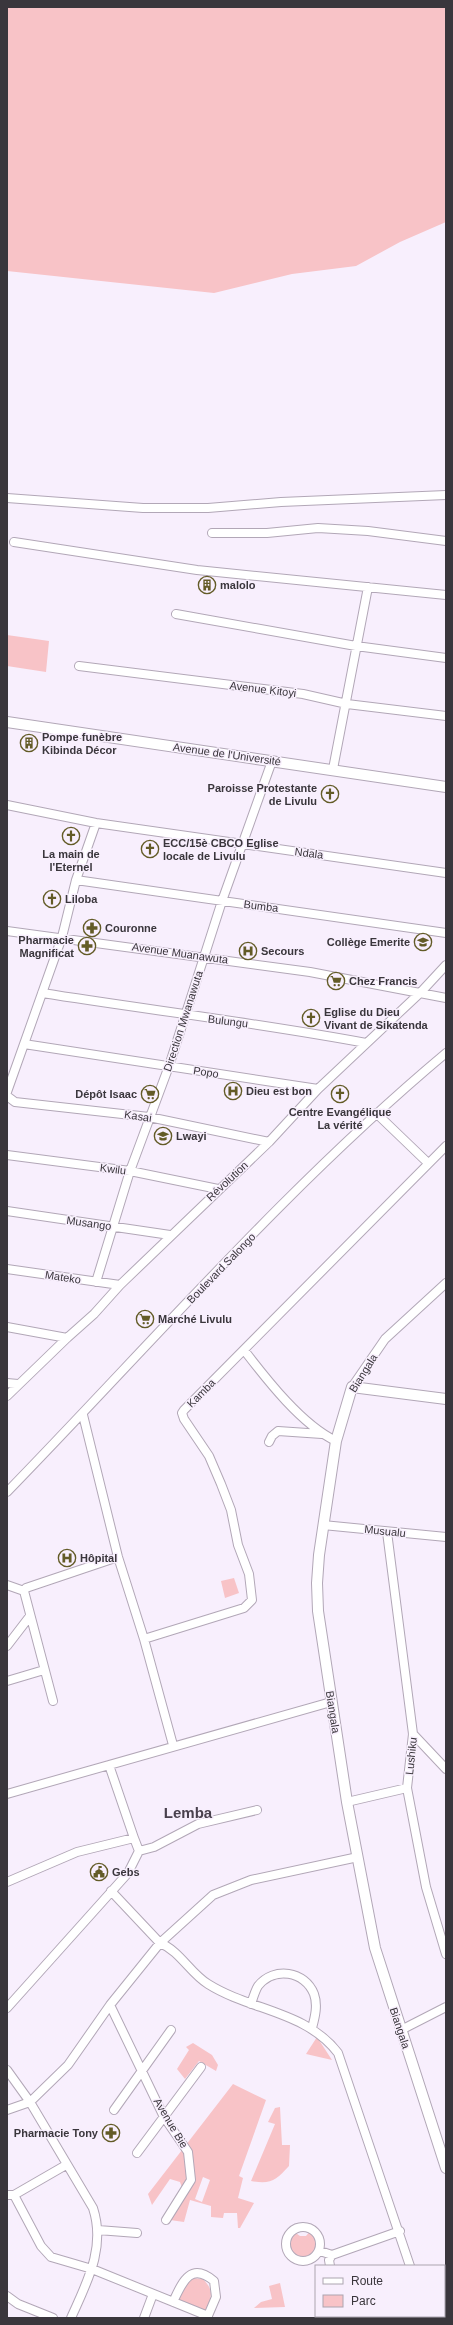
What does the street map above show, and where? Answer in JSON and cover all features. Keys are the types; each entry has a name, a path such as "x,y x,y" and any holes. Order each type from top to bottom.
{"street":[{"path":"7,498 143,508 208,508 281,502 446,495"},
{"path":"212,533 274,532 318,528 368,531 446,541"},
{"path":"14,542 197,570 446,595"},
{"path":"333,769 338,734 347,704 356,646 368,587"},
{"path":"176,614 356,646 446,658"},
{"name":"Avenue Kitoyi","path":"79,666 304,694 347,704 446,716"},
{"name":"Avenue de l'Université","path":"7,722 333,769 446,787"},
{"name":"Direction Mwanawuta","path":"96,1282 130,1171 169,1066 222,901 272,761"},
{"name":"Ndala","path":"7,805 96,823 446,874"},
{"path":"7,1092 62,937 76,880 96,823"},
{"name":"Bumba","path":"76,880 446,933"},
{"name":"Avenue Muanawuta","path":"7,931 205,956 310,972 446,998"},
{"name":"Révolution","path":"7,1396 94,1314 120,1285 218,1189 269,1142 318,1089 421,992 446,965"},
{"name":"Bulungu","path":"42,993 185,1016 280,1027 366,1043"},
{"name":"Popo","path":"24,1044 318,1089"},
{"name":"Boulevard Salongo","path":"7,1492 83,1415 216,1273 376,1113 446,1053"},
{"name":"Kasai","path":"7,1096 15,1102 149,1117 269,1142"},
{"path":"376,1113 428,1163"},
{"name":"Kamba","path":"144,1639 244,1608 250,1605 252,1600 248,1574 234,1532 229,1503 209,1456 184,1419 182,1413 446,1146"},
{"name":"Kwilu","path":"7,1156 130,1171 218,1189"},
{"name":"Musango","path":"7,1211 113,1226 170,1236"},
{"name":"Mateko","path":"7,1269 120,1285"},
{"name":"Biangala","path":"446,1283 385,1339 352,1387 336,1441 316,1583 318,1611 347,1802 376,1948 446,2168"},
{"path":"7,1327 67,1338"},
{"path":"244,1350 271,1385 322,1434 336,1441"},
{"path":"7,1383 18,1384"},
{"path":"352,1387 446,1399"},
{"path":"83,1415 118,1557 144,1639 173,1745"},
{"path":"269,1442 272,1436 278,1431 322,1434"},
{"name":"Musualu","path":"323,1525 446,1537"},
{"name":"Lushiku","path":"387,1532 413,1734 408,1788 426,1886 443,1932 446,1954"},
{"path":"24,1591 26,1588 118,1557"},
{"path":"7,1585 24,1591"},
{"path":"24,1591 53,1701"},
{"path":"7,1646 30,1616"},
{"path":"7,1681 44,1670"},
{"path":"7,1794 173,1745 331,1702"},
{"path":"413,1734 446,1769"},
{"path":"7,2008 128,1873 139,1850 109,1765"},
{"path":"347,1802 408,1788"},
{"path":"139,1850 154,1847 198,1824 257,1810"},
{"path":"8,1882 77,1852 134,1838"},
{"path":"7,2110 30,2102 68,2065 110,2005 160,1943 213,1895 252,1880 358,1857"},
{"path":"111,1891 160,1943 169,1946 209,1985 251,2004 312,2028 330,2042 338,2054 400,2231 410,2265"},
{"path":"251,2004 258,1987 264,1981 280,1973 292,1974 310,1986 315,1995 316,2013 312,2028"},
{"name":"Avenue Bie","path":"110,2005 164,2117 188,2152 191,2166 191,2180 166,2220"},
{"path":"401,2030 446,2007"},
{"path":"114,2110 141,2070 171,2030"},
{"path":"137,2153 201,2067"},
{"path":"7,2070 30,2102 66,2165 93,2208 98,2230 92,2269 71,2318"},
{"path":"66,2165 10,2195 41,2246 51,2257 92,2269 208,2317 216,2296 214,2281 209,2276 200,2273 190,2274 183,2280 173,2302"},
{"path":"308,2227 319,2236 320,2251 310,2261 295,2260 286,2249 286,2242 294,2230 308,2227"},
{"path":"98,2230 137,2233"},
{"path":"320,2251 332,2255 400,2231"},
{"path":"330,2265 329,2260 332,2255"},
{"path":"144,2318 153,2294"},
{"path":"7,2296 18,2304 53,2318"}],"green space":[{"path":"7,7 446,7 446,222 400,242 356,266 292,274 214,293 7,271"},
{"path":"7,635 49,641 46,672 7,666"},
{"path":"234,1578 239,1593 225,1598 221,1581"},
{"path":"317,2037 332,2060 306,2054"},
{"path":"193,2043 212,2055 218,2065 216,2071 199,2061 185,2079 177,2069 189,2050 186,2047"},
{"path":"233,2084 266,2100 239,2176 243,2178 238,2198 254,2203 240,2228 238,2228 237,2213 224,2213 223,2218 211,2217 211,2206 190,2200 184,2222 170,2220 185,2196 180,2182 170,2179 152,2205 148,2194","holes":["203,2177 210,2180 202,2202 195,2199"]},
{"path":"280,2107 282,2145 290,2145 289,2166 277,2178 268,2182 251,2181 275,2124 268,2122 275,2108"},
{"path":"311,2230 318,2235 320,2246 316,2257 307,2261 293,2253 287,2241 293,2231 300,2236 306,2236"},
{"path":"193,2278 203,2279 209,2287 211,2298 206,2311 178,2300 184,2285"},
{"path":"280,2283 285,2307 254,2308 261,2302 272,2299 269,2286"}],"place":[{"name":"malolo","path":"207,585"},
{"name":"Pompe funèbre Kibinda Décor","path":"29,743"},
{"name":"Paroisse Protestante de Livulu","path":"330,794"},
{"name":"La main de l'Eternel","path":"71,836"},
{"name":"ECC/15è CBCO Eglise locale de Livulu","path":"150,849"},
{"name":"Liloba","path":"52,899"},
{"name":"Couronne","path":"92,928"},
{"name":"Collège Emerite","path":"423,942"},
{"name":"Pharmacie Magnificat","path":"87,946"},
{"name":"Secours","path":"248,951"},
{"name":"Chez Francis","path":"336,981"},
{"name":"Eglise du Dieu Vivant de Sikatenda","path":"311,1018"},
{"name":"Dieu est bon","path":"233,1091"},
{"name":"Dépôt Isaac","path":"150,1094"},
{"name":"Centre Evangélique La vérité","path":"340,1094"},
{"name":"Lwayi","path":"163,1136"},
{"name":"Marché Livulu","path":"145,1319"},
{"name":"Hôpital","path":"67,1558"},
{"name":"Gebs","path":"99,1872"},
{"name":"Pharmacie Tony","path":"111,2133"}],"district":[{"name":"Lemba","path":"188,1813"}]}
